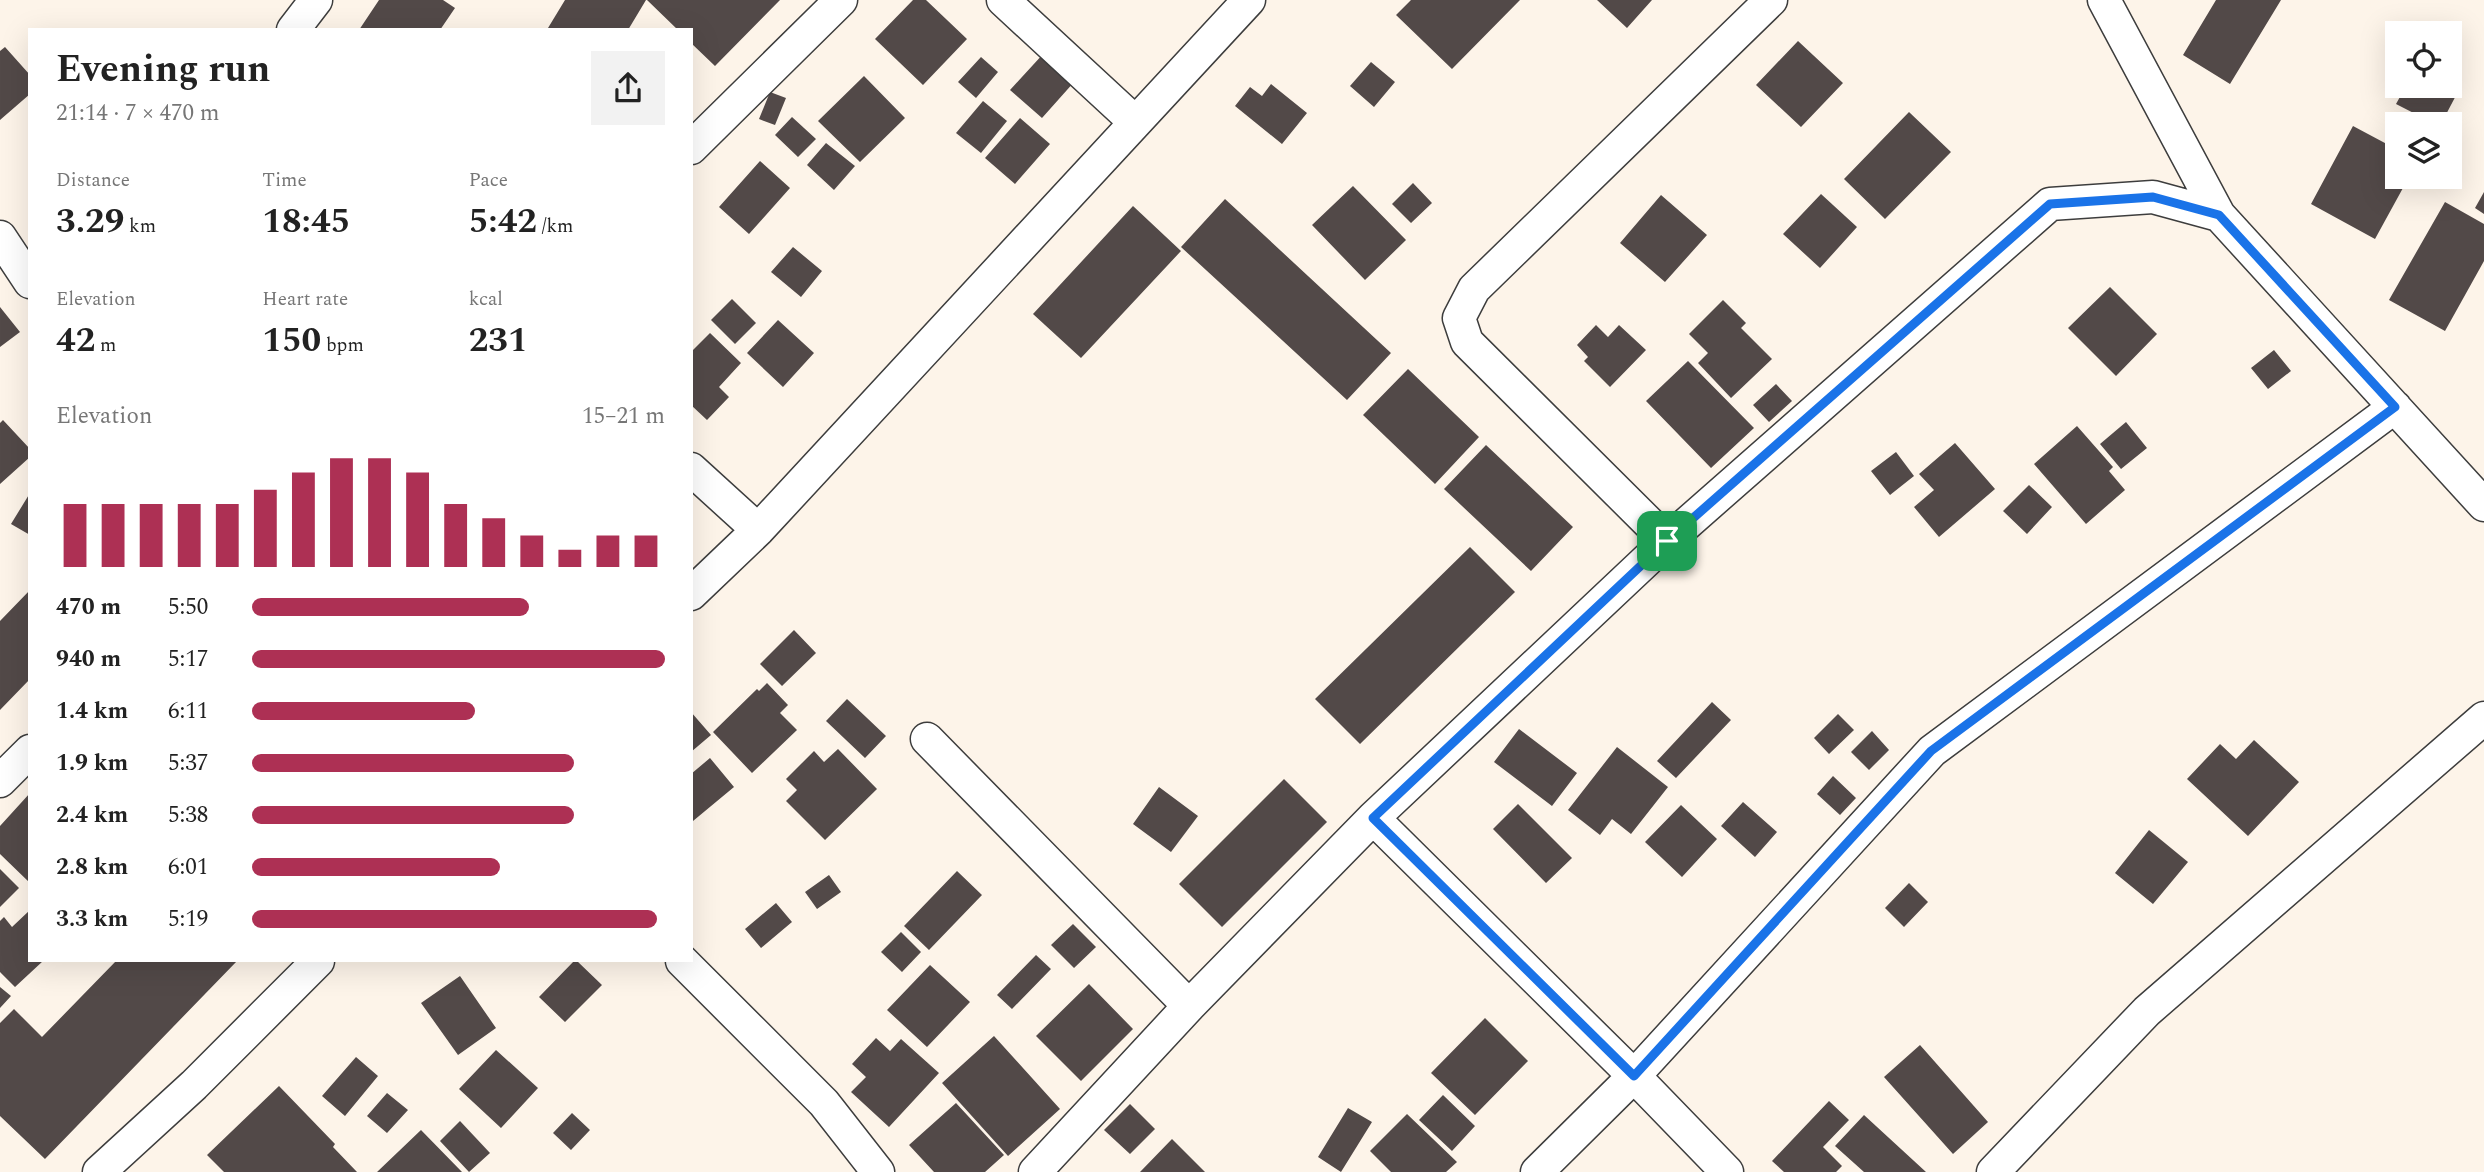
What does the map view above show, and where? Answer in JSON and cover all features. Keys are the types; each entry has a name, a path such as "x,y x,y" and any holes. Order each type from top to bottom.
{"street":[{"path":"693,146 841,0"},
{"path":"1003,0 1135,122"},
{"path":"693,592 758,530 1249,0"},
{"path":"1667,541 1466,342 1460,317 1474,289 1771,0"},
{"path":"2104,0 2219,215 2484,505"},
{"path":"1035,1172 1189,1006 1373,818 1667,541 2050,204 2153,197 2219,215"},
{"path":"0,237 28,279"},
{"path":"1537,1172 1634,1076 1931,751 2395,407"},
{"path":"693,471 758,530"},
{"path":"1993,1172 2147,1011 2484,718"},
{"path":"927,738 1189,1006"},
{"path":"2,776 28,753"},
{"path":"1373,818 1634,1076 1727,1172"},
{"path":"100,1172 194,1085 317,962"},
{"path":"683,962 824,1103 878,1172"}],"building":[{"path":"379,0 443,0 455,8 441,28 360,28"},
{"path":"565,0 646,0 629,28 548,28"},
{"path":"647,0 780,0 715,66 693,45 693,28 676,28"},
{"path":"913,0 926,0 967,39 923,85 875,39"},
{"path":"1411,0 1520,0 1452,69 1396,15"},
{"path":"1597,0 1652,0 1627,28"},
{"path":"2216,0 2281,0 2230,84 2183,55"},
{"path":"1798,41 1843,83 1801,127 1756,85"},
{"path":"5,47 28,73 28,96 0,120 0,51"},
{"path":"1044,53 1075,81 1042,118 1010,90"},
{"path":"981,57 998,72 976,98 958,82"},
{"path":"1371,62 1395,82 1374,107 1350,86"},
{"path":"864,76 905,118 860,162 818,121"},
{"path":"1271,84 1307,113 1282,144 1235,106 1250,87 1262,96"},
{"path":"770,92 786,98 775,125 759,119"},
{"path":"2399,98 2455,98 2447,112 2412,112 2396,104"},
{"path":"983,101 1007,121 981,153 956,133"},
{"path":"1909,112 1951,152 1885,219 1844,179"},
{"path":"792,117 816,139 798,157 775,135"},
{"path":"1020,118 1050,144 1015,184 985,158"},
{"path":"2353,126 2385,143 2385,189 2402,189 2375,239 2311,204"},
{"path":"826,143 855,166 834,190 807,165"},
{"path":"760,161 790,188 749,234 719,207"},
{"path":"1413,183 1432,203 1411,223 1392,204"},
{"path":"1353,186 1406,240 1365,280 1312,225"},
{"path":"2484,192 2484,214 2475,208"},
{"path":"1821,194 1857,227 1820,268 1783,234"},
{"path":"1661,195 1707,235 1665,282 1620,243"},
{"path":"1225,199 1391,353 1347,400 1181,247"},
{"path":"2445,202 2484,224 2484,261 2445,331 2389,300"},
{"path":"1133,206 1181,251 1081,358 1033,314"},
{"path":"793,247 822,271 801,297 771,272"},
{"path":"2110,287 2157,334 2116,376 2068,328"},
{"path":"732,299 756,323 735,344 711,320"},
{"path":"1723,300 1746,323 1741,328 1772,359 1731,398 1698,363 1708,353 1689,334"},
{"path":"0,307 20,332 0,347"},
{"path":"778,320 814,353 783,387 747,353"},
{"path":"1596,325 1608,337 1619,325 1646,350 1610,387 1584,361 1588,357 1577,345"},
{"path":"710,333 741,363 719,387 729,397 707,420 693,407 693,350"},
{"path":"2274,350 2291,371 2268,389 2251,368"},
{"path":"1688,361 1754,428 1711,468 1646,401"},
{"path":"1408,369 1479,437 1435,484 1363,415"},
{"path":"1776,384 1792,401 1769,422 1753,405"},
{"path":"3,420 28,447 28,459 0,484 0,423"},
{"path":"2126,422 2147,448 2121,469 2100,444"},
{"path":"2077,426 2113,467 2109,471 2125,490 2086,524 2034,464"},
{"path":"1955,443 1995,489 1939,537 1914,507 1934,490 1919,474"},
{"path":"1486,445 1573,527 1531,571 1444,489"},
{"path":"1896,452 1914,476 1890,495 1871,471"},
{"path":"2029,485 2052,507 2027,534 2003,511"},
{"path":"28,496 28,534 11,524"},
{"path":"1470,547 1515,592 1360,744 1315,699"},
{"path":"28,592 28,681 0,710 0,621"},
{"path":"794,630 816,653 782,686 760,664"},
{"path":"767,683 788,705 780,713 797,730 752,773 713,732 757,689 759,691"},
{"path":"847,699 886,736 865,758 826,721"},
{"path":"1712,702 1731,720 1676,778 1657,761"},
{"path":"693,714 711,735 693,750"},
{"path":"1838,714 1854,730 1829,754 1814,738"},
{"path":"1519,729 1577,773 1552,806 1494,762"},
{"path":"1872,731 1889,750 1869,770 1851,752"},
{"path":"2254,740 2299,782 2248,836 2187,779 2220,744 2236,759"},
{"path":"1617,747 1668,787 1631,834 1612,819 1600,835 1568,810"},
{"path":"838,749 877,789 825,840 786,801 797,790 786,779 814,751 824,762"},
{"path":"710,758 734,787 693,821 693,772"},
{"path":"1833,776 1856,798 1840,815 1817,794"},
{"path":"1284,779 1327,822 1222,927 1179,884"},
{"path":"1159,787 1198,816 1171,852 1133,824"},
{"path":"28,795 28,881 0,854 0,826"},
{"path":"1743,802 1777,832 1755,857 1721,826"},
{"path":"1518,804 1572,858 1546,883 1493,829"},
{"path":"1681,805 1717,839 1682,877 1645,842"},
{"path":"2149,830 2188,862 2153,904 2115,873"},
{"path":"0,869 19,888 0,907"},
{"path":"957,871 982,895 929,950 904,926"},
{"path":"829,875 841,892 817,909 805,892"},
{"path":"1909,883 1928,902 1904,927 1885,908"},
{"path":"776,903 792,922 761,948 745,929"},
{"path":"28,912 28,962 42,962 15,987 0,972 0,921 4,917 12,927"},
{"path":"1073,924 1096,947 1074,968 1051,945"},
{"path":"901,932 921,952 902,972 881,952"},
{"path":"1036,955 1051,969 1012,1009 997,995"},
{"path":"115,962 236,962 45,1159 0,1116 0,1023 14,1009 42,1037"},
{"path":"573,962 578,962 602,985 565,1022 539,997"},
{"path":"930,965 970,1002 927,1047 887,1010"},
{"path":"460,976 496,1028 458,1055 421,1003"},
{"path":"1089,984 1133,1029 1081,1081 1036,1036"},
{"path":"0,987 11,996 0,1008"},
{"path":"1485,1018 1528,1061 1475,1115 1431,1073"},
{"path":"994,1036 1060,1109 1008,1156 942,1083"},
{"path":"876,1038 890,1051 901,1039 939,1073 889,1127 851,1092 866,1077 852,1064"},
{"path":"1920,1045 1988,1122 1953,1154 1884,1077"},
{"path":"496,1050 538,1088 501,1128 459,1089"},
{"path":"356,1057 378,1076 345,1116 322,1096"},
{"path":"279,1086 335,1144 333,1147 357,1172 224,1172 207,1155"},
{"path":"387,1093 408,1110 387,1133 367,1116"},
{"path":"1443,1095 1475,1126 1452,1151 1419,1120"},
{"path":"1829,1101 1849,1120 1823,1147 1842,1166 1836,1172 1784,1172 1772,1161"},
{"path":"956,1103 1004,1155 985,1172 934,1172 909,1145"},
{"path":"1130,1104 1155,1129 1130,1154 1104,1130"},
{"path":"1348,1108 1372,1122 1341,1172 1318,1157"},
{"path":"572,1113 590,1130 571,1150 553,1133"},
{"path":"1407,1114 1457,1162 1446,1172 1391,1172 1370,1151"},
{"path":"1864,1115 1926,1172 1864,1172 1835,1146"},
{"path":"460,1121 490,1153 469,1172 440,1141"},
{"path":"421,1130 462,1172 377,1172"},
{"path":"1172,1139 1205,1172 1140,1172"}],"route":[{"path":"2153,197 2219,215 2395,407 1931,751 1634,1076 1373,818 1667,541 2050,204 2153,197"}]}
